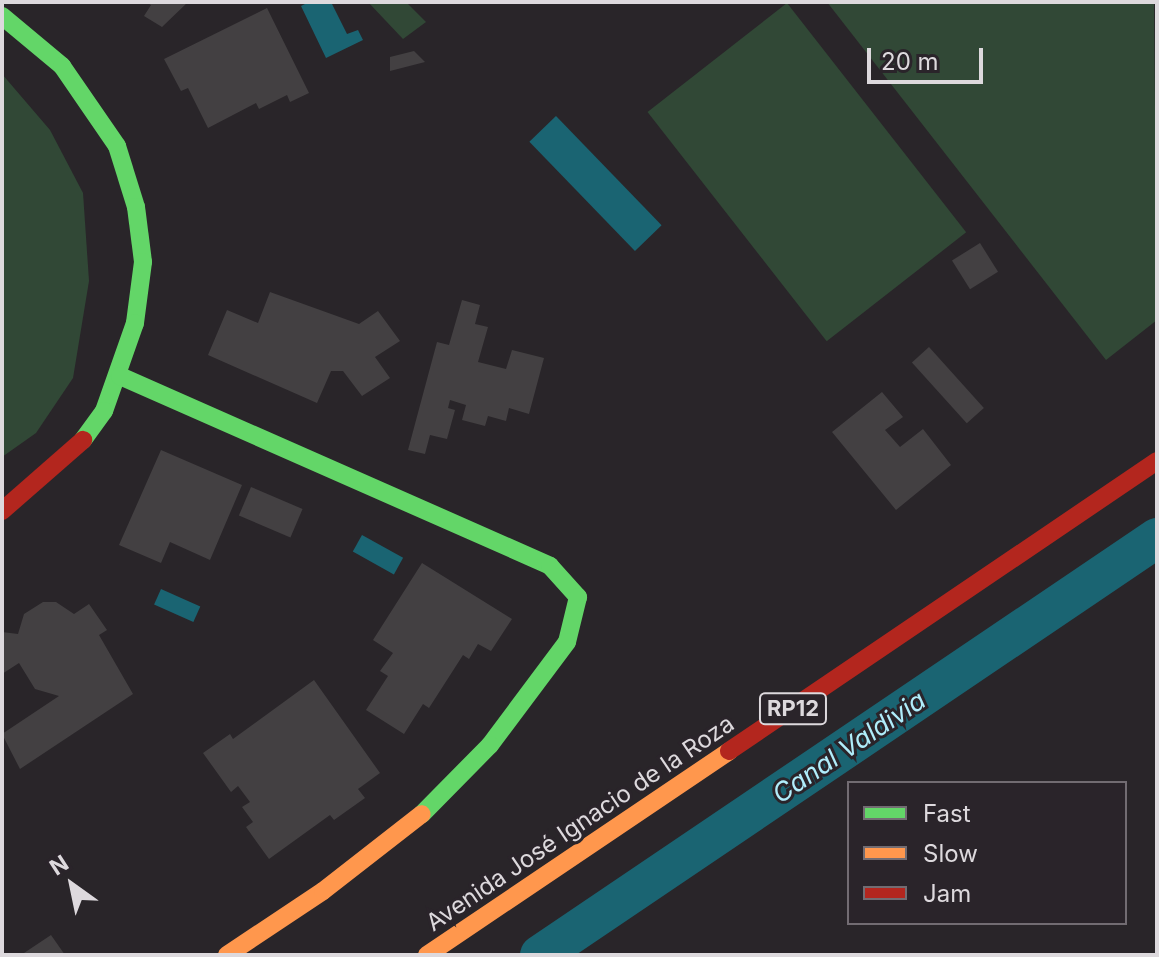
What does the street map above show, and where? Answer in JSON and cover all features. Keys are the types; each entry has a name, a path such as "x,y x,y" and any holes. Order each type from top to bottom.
{"street":[{"path":"2,16 62,66 117,146 136,207 143,262 135,323 120,376 80,445 2,511"},
{"path":"120,376 550,566 578,597 567,642 490,745 444,797 323,891 227,955"},
{"name":"Avenida José Ignacio de la Roza","path":"427,955 1157,461"}],"green space":[{"path":"368,2 406,2 426,22 403,39"},
{"path":"827,2 1154,2 1157,320 1106,360"},
{"path":"787,3 966,232 827,341 648,112"},
{"path":"2,74 50,130 83,193 89,281 73,378 36,433 2,457"}],"water":[{"path":"309,2 331,2 347,34 358,30 363,40 326,58 301,6"},
{"path":"556,116 662,225 635,251 529,142"},
{"path":"362,535 403,558 394,574 353,552"},
{"path":"161,589 200,606 193,622 154,605"}],"building":[{"path":"146,2 188,2 162,27 144,16 151,5"},
{"path":"267,8 309,93 290,102 287,95 259,109 256,103 208,128 188,88 181,91 164,59"},
{"path":"414,51 425,62 390,71 390,57"},
{"path":"980,243 998,272 970,289 952,260"},
{"path":"270,292 359,324 378,311 400,341 375,357 390,378 362,396 343,371 331,371 317,403 208,355 227,310 258,323"},
{"path":"462,300 480,305 475,324 488,327 478,362 506,369 512,350 544,358 529,414 509,408 506,421 488,416 485,426 462,420 466,405 450,400 448,408 455,410 447,439 430,435 425,454 408,450 437,342 449,345"},
{"path":"929,347 984,408 967,423 912,362"},
{"path":"882,392 903,417 885,430 900,447 923,429 951,465 896,510 832,432"},
{"path":"161,450 242,485 210,560 170,542 161,563 119,545"},
{"path":"251,487 303,509 290,537 239,516"},
{"path":"422,563 512,619 491,651 478,644 469,659 463,655 429,708 423,704 404,734 366,710 388,676 380,671 393,653 373,640"},
{"path":"43,602 56,602 74,614 89,604 107,630 99,635 133,694 20,769 2,734 59,696 35,689 19,663 2,674 2,632 18,634 24,614"},
{"path":"314,680 380,773 358,789 365,798 334,820 330,815 269,859 246,827 253,822 242,807 250,802 238,786 231,792 203,753 230,734 233,739"},
{"path":"51,935 65,955 21,955"}],"waterway":[{"name":"Canal Valdivia","path":"540,955 1157,538"}],"traffic: fast":[{"path":"2,16 62,66 117,146 136,207 143,262 135,323 104,411 83,440"},
{"path":"120,376 550,566 578,597 567,642 490,745 422,814"}],"traffic: slow":[{"path":"427,955 729,751"},
{"path":"227,955 323,891 422,814"}],"traffic: jam":[{"path":"2,511 83,440"},
{"path":"729,751 1157,461"}]}
